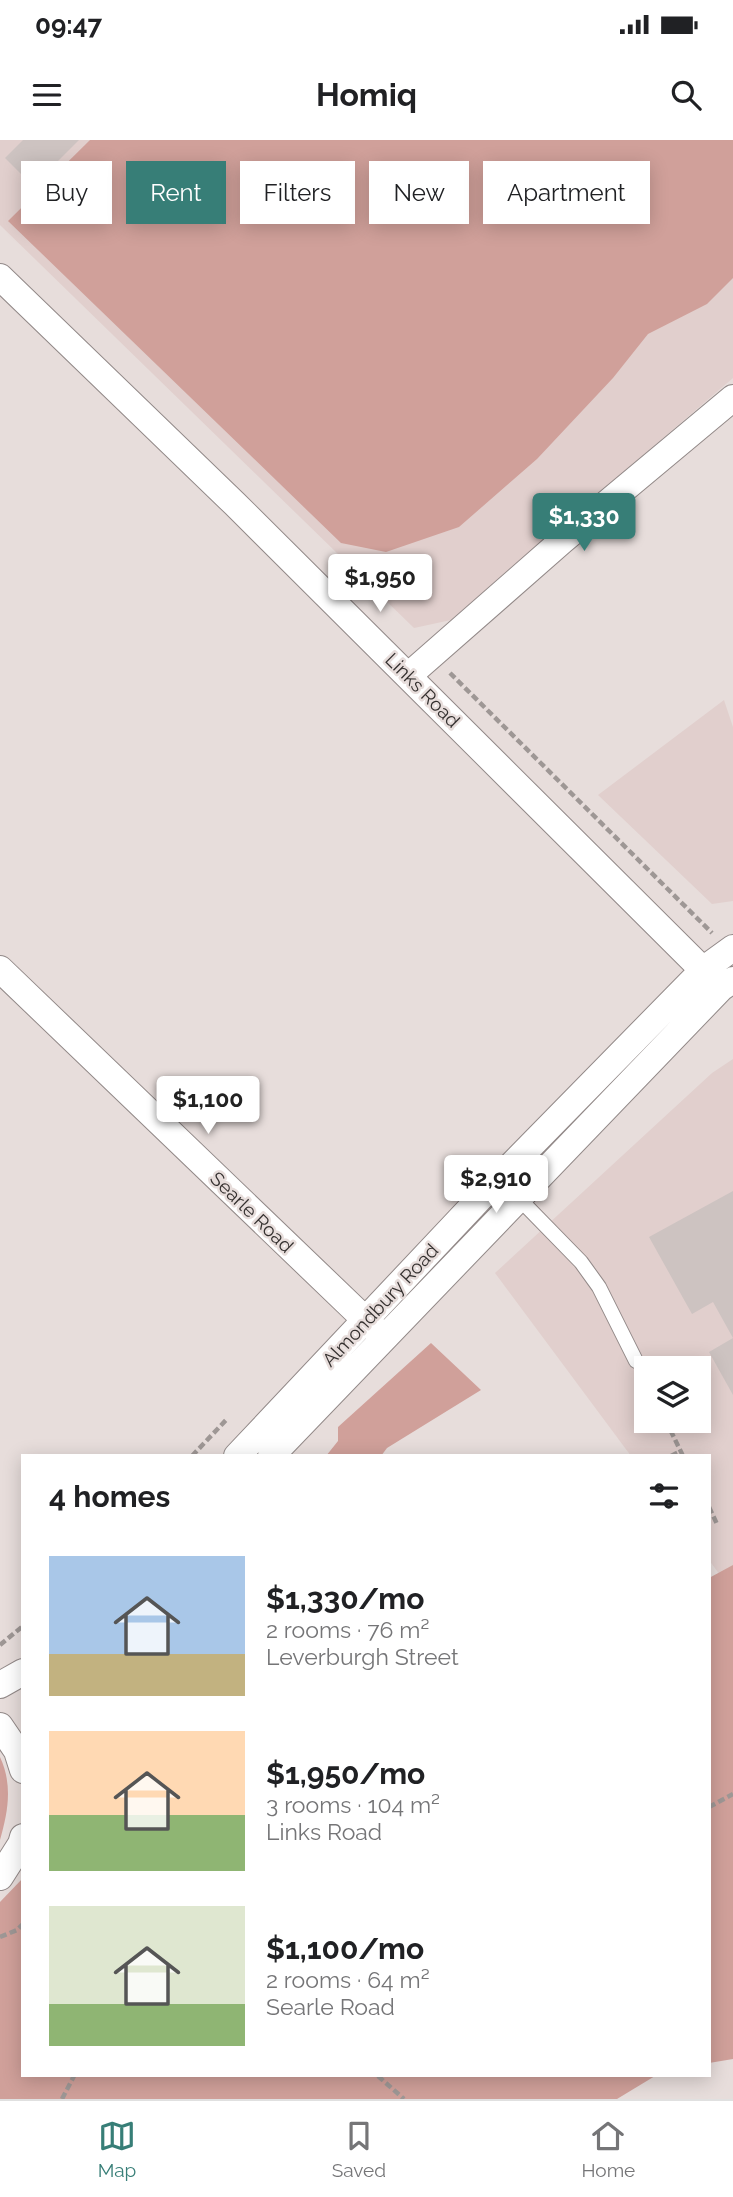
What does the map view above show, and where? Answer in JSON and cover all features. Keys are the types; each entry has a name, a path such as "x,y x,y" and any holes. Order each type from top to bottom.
{"street":[{"name":"Links Road","path":"0,277 719,979"},
{"path":"408,676 733,398"},
{"name":"Almondbury Road","path":"239,1454 518,1198 719,979 731,949"},
{"name":"Searle Road","path":"0,969 375,1329"},
{"name":"Almondbury Road","path":"273,1454 499,1178 719,979"},
{"path":"0,1685 21,1673"},
{"path":"0,1726 21,1754"},
{"path":"0,1877 21,1846"}],"lane":[{"path":"499,1178 581,1262 599,1287 634,1357"}],"path":[{"path":"432,655 731,949"},
{"path":"194,1454 227,1419"},
{"path":"672,1433 682,1454"},
{"path":"711,1511 717,1524"},
{"path":"0,1646 21,1628"},
{"path":"711,1806 733,1794"},
{"path":"0,1937 21,1926"},
{"path":"62,2099 73,2077"},
{"path":"379,2077 404,2099"}],"shaded area":[{"path":"0,140 733,140 733,378 451,620 414,628 0,225"},
{"path":"90,140 733,140 733,278 707,304 648,334 613,378 537,459 459,527 386,552 341,543 8,221 21,208 21,224 112,224 112,161 69,161"},
{"path":"724,700 733,727 733,901 712,904 598,795"},
{"path":"733,1059 733,1593 711,1563 711,1454 630,1454 495,1273 712,1073"},
{"path":"431,1343 481,1390 387,1448 382,1454 328,1454 338,1441 338,1427"},
{"path":"733,1565 733,2059 711,2063 711,1577"},
{"path":"0,1757 7,1778 8,1798 0,1840"},
{"path":"21,1880 21,2077 653,2077 617,2099 0,2099 0,1902"}],"building":[{"path":"23,140 79,140 58,161 21,161 21,174 5,158"},
{"path":"733,1191 733,1338 713,1302 692,1314 649,1237"},
{"path":"733,1338 733,1395 709,1352"}]}
